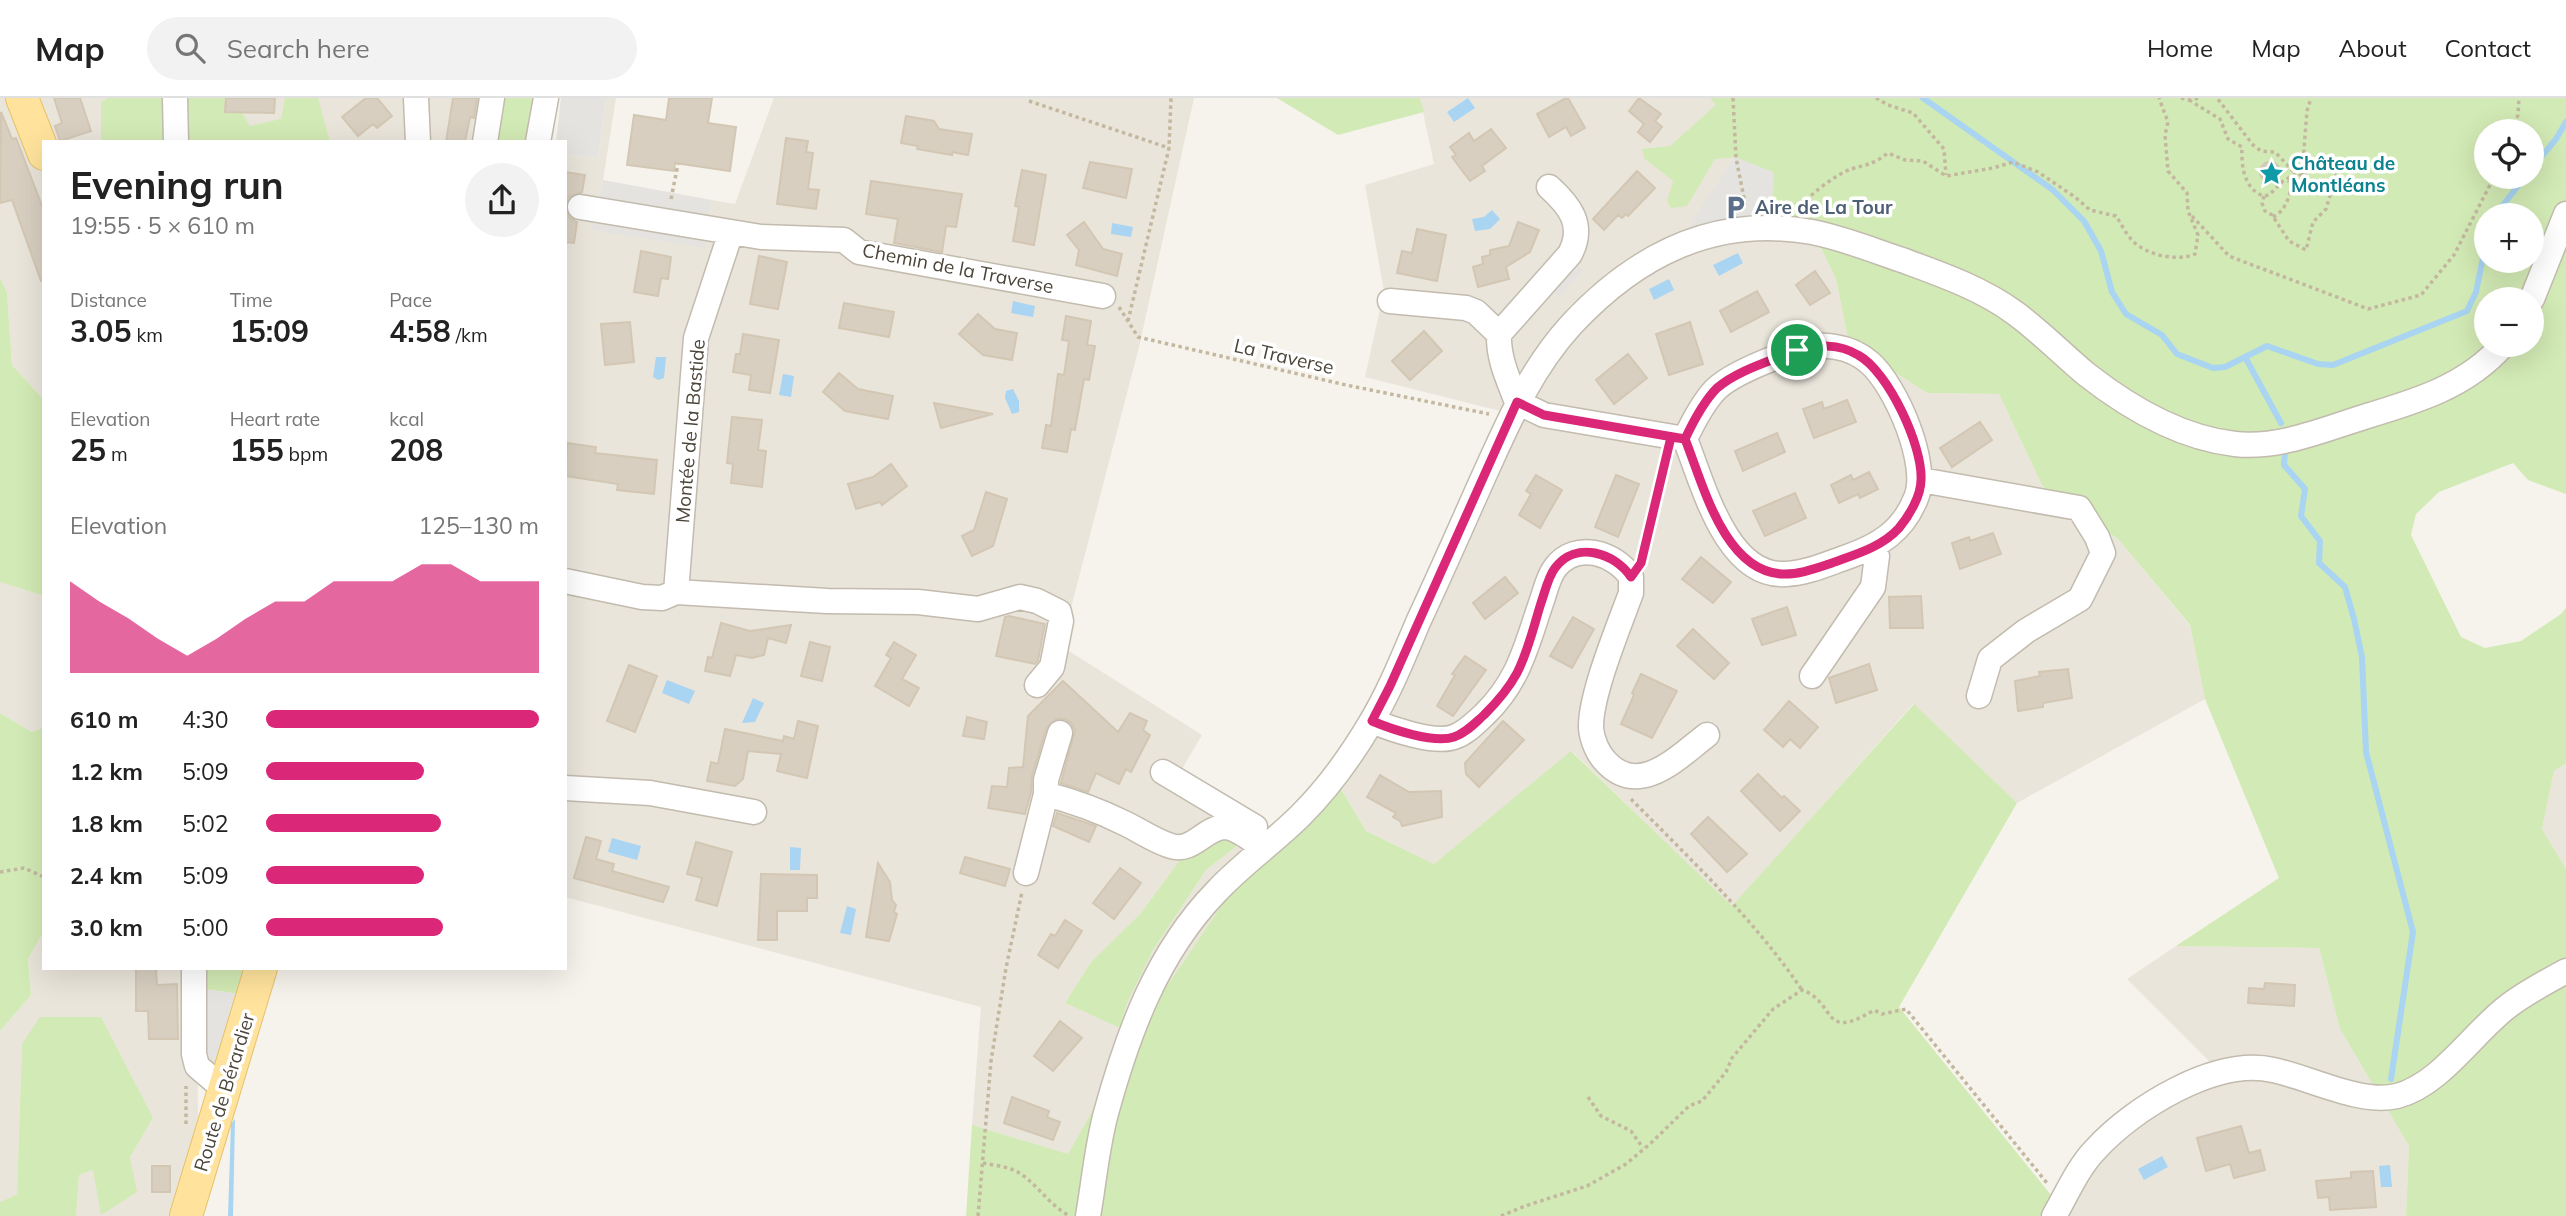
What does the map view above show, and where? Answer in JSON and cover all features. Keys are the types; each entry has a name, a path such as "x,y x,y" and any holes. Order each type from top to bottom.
{"main road":[{"path":"22,98 42,148"},
{"name":"Route de Bérardier","path":"186,1216 260,970"}],"street":[{"path":"175,98 176,140"},
{"path":"416,98 418,140"},
{"path":"485,140 492,98"},
{"path":"538,140 546,98"},
{"path":"1499,334 1570,254 1576,240 1576,229 1569,205 1549,187"},
{"path":"580,207 731,232"},
{"path":"2537,287 2566,214"},
{"path":"1088,1216 1105,1116 1151,982 1161,963 1205,904 1301,815 1336,775 1372,721 1390,686 1517,402 1551,349 1572,325 1614,286 1641,266 1684,243 1717,232 1749,228 1790,229 1851,242 1950,277 2013,311 2088,375 2131,406 2171,426 2236,445 2261,444 2299,437 2400,406 2453,386 2476,372 2490,357"},
{"name":"Chemin de la Traverse","path":"731,232 761,237 845,240 859,252 1103,296"},
{"name":"Montée de la Bastide","path":"676,592 696,338 731,232"},
{"path":"1390,301 1466,308 1476,312 1499,334 1500,355 1517,402 1544,415 1678,438"},
{"path":"1819,345 1838,346 1871,363 1885,381 1913,439 1921,480 1917,497 1899,528 1884,541 1812,569 1784,575 1769,572 1746,561 1732,546 1678,438 1710,397 1726,382 1797,350 1819,345"},
{"path":"1921,480 2079,508 2104,553 2080,599 2026,631 1990,659 1979,696"},
{"path":"1812,677 1873,587 1877,556 1872,547"},
{"path":"1372,721 1392,730 1442,739 1453,738 1465,732 1495,704 1517,673 1555,567 1573,555 1585,552 1601,553 1615,559 1631,577 1631,593 1597,692 1591,727 1594,743 1601,757 1615,772 1629,777 1642,777 1659,771 1707,734"},
{"path":"567,581 642,597 662,598 676,592 827,601 918,602 978,609 1020,597 1037,601 1059,612 1061,621 1052,667 1037,685"},
{"path":"1026,873 1046,794 1046,780 1060,733"},
{"path":"1163,772 1254,825 1268,844"},
{"path":"567,788 650,793 754,812"},
{"path":"1046,794 1119,820 1172,847 1190,845 1224,827 1268,844"},
{"path":"194,970 194,1054 197,1066 225,1090"},
{"path":"2058,1209 2093,1151 2119,1125 2175,1091 2224,1070 2255,1067 2362,1095 2394,1097 2422,1084 2445,1066 2508,1006 2566,971"}],"path":[{"path":"1127,323 1169,148 1171,98"},
{"path":"1733,98 1736,158 1749,228"},
{"path":"1876,98 1913,113 1944,149 1946,176"},
{"path":"1790,229 1798,208 1807,198 1849,170 1874,164 1888,153 1905,160 1923,161 1946,176 2013,162 2038,172 2090,210 2116,216 2133,242 2165,257 2185,258 2195,254 2198,234 2188,211 2187,192 2168,171 2165,135 2168,122 2159,98"},
{"path":"2181,98 2220,119 2228,139 2241,145 2244,175 2253,190 2263,196 2269,195 2283,181 2296,174 2293,169"},
{"path":"2189,100 2200,98"},
{"path":"2217,98 2253,145 2261,151 2274,152 2302,176"},
{"path":"2302,176 2307,111 2311,98"},
{"path":"2516,119 2519,98"},
{"path":"1029,102 1169,148"},
{"path":"2263,196 2265,211 2273,217 2289,242 2306,250 2313,222 2326,209 2336,175 2345,167 2320,163 2302,176"},
{"path":"667,222 678,164"},
{"path":"2273,217 2281,211 2289,198 2291,185 2287,181"},
{"path":"2188,211 2229,256 2368,309 2421,295 2454,255 2490,189"},
{"name":"La Traverse","path":"1103,296 1119,307 1138,337 1477,413"},
{"path":"1631,577 1641,563 1678,438"},
{"path":"1615,772 1619,786 1730,900 1786,967 1801,990 1810,993 1832,1019 1844,1024 1874,1010 1882,1013 1906,1009 2058,1209"},
{"path":"0,872 24,869 42,876"},
{"path":"978,1216 991,1061 1006,968 1026,873"},
{"path":"1501,1216 1587,1186 1619,1168 1644,1149 1689,1106 1702,1101 1726,1072 1732,1058 1773,1009 1801,990"},
{"path":"194,1054 186,1075 186,1146 204,1161"},
{"path":"1588,1097 1601,1116 1631,1131 1644,1149"},
{"path":"983,1164 1013,1169 1031,1181 1052,1204 1070,1216"}],"shaded area":[{"path":"0,98 502,98 495,140 42,140 42,398 12,365 7,292 0,278"},
{"path":"561,98 606,98 598,158 567,154 567,140 556,140"},
{"path":"606,98 616,98 592,229 705,247 712,200 735,204 774,98 1194,98 1139,347 1061,646 1202,735 1179,774 1274,830 1319,786 1370,710 1500,411 1365,377 1384,291 1365,185 1434,164 1420,98 1710,98 1784,171 1836,279 1849,343 1927,393 1999,394 2043,487 2118,539 2190,626 2205,699 2017,803 1913,704 1732,907 1572,751 1434,864 1366,831 1341,788 1237,883 1141,1024 1068,1154 972,1125 981,1007 567,898 567,154 598,158","holes":["1238,844 1206,870 1153,950 1127,1003 1120,1028 1065,1003 1091,962 1141,913 1180,861"]},
{"name":"Aire de La Tour","path":"1735,157 1773,172 1774,187 1763,227 1684,242 1694,218"},
{"path":"603,180 712,200 705,248 591,230"},
{"path":"1573,261 1583,270 1559,297 1549,288"},
{"path":"0,582 42,595 42,728 32,732 0,713"},
{"path":"2566,763 2566,869 2542,829 2554,771"},
{"path":"42,934 42,970 197,970 198,1117 170,1216 76,1216 79,1175 130,1157 153,1118 22,1044 17,1194 0,1202 0,1031 31,995 28,959"},
{"path":"2176,946 2319,948 2340,1029 2409,1146 2406,1216 2044,1216 2077,1166 2215,1067 2127,979"},
{"path":"194,988 240,994 217,1064 194,1057"}],"green space":[{"path":"108,98 165,98 166,140 101,140 101,103"},
{"path":"184,98 233,98 250,126 281,119 285,98 318,98 329,140 187,140"},
{"path":"502,98 535,98 528,140 495,140"},
{"path":"1277,98 1420,98 1424,112 1338,135"},
{"path":"1710,98 2566,98 2566,494 2528,480 2513,463 2439,492 2416,514 2411,535 2461,637 2485,648 2521,641 2566,608 2566,763 2554,771 2542,829 2566,869 2566,1216 2406,1216 2409,1146 2340,1029 2319,948 2176,946 2279,878 2205,699 2190,625 2118,539 2043,487 1999,394 1927,393 1849,343 1836,279 1808,221 1786,215 1772,195 1774,187 1735,157 1715,159 1687,206 1671,208 1667,201 1673,181 1644,158 1642,149 1670,146 1716,105"},
{"path":"0,278 7,292 12,365 42,398 42,595 0,582"},
{"path":"1914,704 2017,803 1899,1007 2055,1200 2044,1216 966,1216 972,1125 1068,1154 1141,1024 1237,883 1340,787 1366,831 1434,864 1571,751 1732,906"},
{"path":"0,713 32,732 42,728 42,934 28,959 31,995 0,1031"},
{"path":"1215,838 1239,844 1206,870 1153,950 1127,1003 1120,1028 1065,1003 1091,962 1141,913 1180,860"},
{"path":"201,970 246,970 240,994 203,989"},
{"path":"40,1017 101,1017 153,1118 130,1157 137,1192 101,1215 93,1170 79,1175 76,1216 0,1216 0,1202 17,1194 22,1044"}],"water":[{"path":"1468,98 1475,108 1454,122 1447,112"},
{"path":"1492,210 1500,219 1490,229 1475,231 1472,219 1484,217"},
{"path":"1112,223 1133,227 1131,237 1111,234"},
{"path":"1738,253 1743,263 1719,276 1713,265"},
{"path":"1669,279 1674,290 1654,300 1649,289"},
{"path":"1013,301 1035,306 1033,317 1011,313"},
{"path":"656,357 666,357 664,378 658,380 653,377"},
{"path":"783,374 794,376 791,397 779,395"},
{"path":"1013,389 1019,401 1019,412 1012,414 1005,398 1006,391"},
{"path":"667,680 695,691 689,704 662,693"},
{"path":"753,698 764,703 755,722 742,723"},
{"path":"612,838 641,846 637,860 608,852"},
{"path":"790,847 801,848 800,870 790,870"},
{"path":"847,906 856,909 851,935 840,933"},
{"path":"235,1119 233,1216 228,1216 231,1124"},
{"path":"2162,1156 2168,1167 2144,1180 2138,1169"},
{"path":"2390,1165 2392,1187 2381,1187 2379,1166"}],"building":[{"path":"54,98 80,98 91,131 60,140 55,126 62,123"},
{"path":"226,98 275,98 274,113 225,112"},
{"path":"366,98 377,98 392,116 377,128 373,124 358,136 342,117"},
{"path":"453,98 477,98 474,118 470,117 465,140 446,140"},
{"path":"669,98 712,98 708,123 736,127 730,171 675,163 674,171 627,165 634,115 666,120"},
{"path":"1566,98 1585,128 1571,136 1566,127 1549,137 1537,114"},
{"path":"1639,98 1661,114 1655,121 1662,127 1650,142 1638,132 1644,124 1629,111"},
{"path":"1,112 12,139 16,138 42,206 42,281 12,200 0,203"},
{"path":"906,116 934,121 939,129 972,134 968,155 917,149 918,146 901,143"},
{"path":"1491,129 1506,148 1482,166 1485,171 1470,181 1452,157 1456,155 1450,147 1469,133 1474,141"},
{"path":"786,138 808,141 806,152 813,153 808,189 819,190 816,209 777,204"},
{"path":"1090,162 1132,169 1126,198 1083,188"},
{"path":"2266,162 2274,162 2280,172 2274,182 2266,182 2260,176 2260,168"},
{"path":"1022,170 1046,175 1034,245 1013,241 1019,207 1015,206"},
{"path":"1637,171 1655,188 1628,216 1626,214 1622,218 1618,215 1604,230 1593,219"},
{"path":"567,172 585,175 582,192 569,197 567,201"},
{"path":"871,181 962,194 956,227 946,226 942,252 894,243 898,219 866,214"},
{"path":"567,210 570,218 577,222 574,243 567,242"},
{"path":"1084,222 1103,249 1122,254 1117,276 1076,265 1079,250 1067,235"},
{"path":"1518,222 1539,230 1530,252 1506,267 1509,279 1478,287 1473,267 1483,264 1482,257 1490,255 1490,250 1509,246"},
{"path":"1417,229 1446,235 1437,281 1397,273 1402,251 1412,253"},
{"path":"641,251 671,257 668,279 661,278 658,296 634,292"},
{"path":"759,256 787,262 778,309 750,304"},
{"path":"1815,271 1830,293 1810,305 1796,285"},
{"path":"1757,291 1769,312 1731,332 1720,311"},
{"path":"844,303 894,312 889,337 839,328"},
{"path":"978,314 995,329 1017,333 1012,360 983,355 959,334"},
{"path":"1066,316 1091,321 1087,345 1095,346 1089,380 1084,379 1075,430 1071,429 1067,452 1042,448 1046,425 1051,426 1058,374 1064,375 1069,341 1062,340"},
{"path":"630,322 634,362 605,365 601,324"},
{"path":"1690,322 1703,364 1669,375 1656,334"},
{"path":"1424,331 1442,351 1410,380 1392,361"},
{"path":"743,334 779,340 770,393 749,390 751,375 733,372 736,354 740,354"},
{"path":"1628,354 1647,378 1614,404 1596,380"},
{"path":"839,373 858,389 893,396 888,419 845,411 823,392"},
{"path":"1847,400 1856,422 1814,438 1803,409 1822,402 1824,409"},
{"path":"934,403 993,414 941,428"},
{"path":"732,417 762,420 758,450 766,451 762,487 731,483 733,464 727,463"},
{"path":"1980,422 1992,440 1952,467 1940,448"},
{"path":"1777,433 1785,452 1743,471 1735,451"},
{"path":"567,443 596,447 595,453 657,460 654,494 617,490 618,484 567,476"},
{"path":"891,464 907,486 882,505 880,502 856,509 848,484 873,477"},
{"path":"1869,472 1878,489 1860,498 1858,494 1839,503 1831,485 1851,475 1853,480"},
{"path":"1536,475 1562,490 1540,528 1519,515 1531,494 1526,491"},
{"path":"1616,475 1639,484 1618,537 1595,527"},
{"path":"986,492 1007,499 993,546 972,556 962,536 974,530"},
{"path":"1795,493 1806,518 1765,536 1753,511"},
{"path":"1993,533 2001,554 1960,569 1952,543 1969,537 1970,541"},
{"path":"1701,557 1731,582 1713,603 1682,579"},
{"path":"1505,577 1518,593 1485,619 1473,603"},
{"path":"1921,596 1923,628 1890,628 1889,597"},
{"path":"1787,607 1796,635 1762,645 1752,619"},
{"path":"1005,617 1045,624 1035,664 996,656"},
{"path":"1573,617 1594,629 1572,668 1550,656"},
{"path":"721,623 750,631 791,625 786,643 768,638 764,655 752,658 736,655 730,676 705,671 708,657 712,658"},
{"path":"1693,629 1729,663 1714,679 1677,646"},
{"path":"810,642 830,647 822,681 801,676"},
{"path":"894,642 916,655 902,679 919,688 909,706 875,686 891,658 886,655"},
{"path":"1465,656 1486,670 1453,716 1437,706 1455,675 1452,674"},
{"path":"1869,664 1877,690 1836,703 1829,678"},
{"path":"629,665 657,676 635,732 607,721"},
{"path":"2068,669 2072,698 2018,711 2015,681 2040,676 2039,672"},
{"path":"1641,674 1677,691 1652,738 1621,724"},
{"path":"1063,681 1118,732 1130,713 1147,721 1143,730 1150,735 1131,772 1126,769 1119,784 1096,773 1088,792 1061,783 1075,730 1065,719 1056,719 1046,729 1032,776 1025,814 988,808 992,786 1007,787 1009,768 1023,767 1028,716"},
{"path":"1789,701 1818,727 1800,748 1790,739 1783,747 1764,730"},
{"path":"967,717 987,722 984,739 963,736"},
{"path":"798,721 818,726 807,778 777,771 781,754 748,751 743,779 735,786 707,781 711,762 718,764 725,729 783,741 784,736 794,739"},
{"path":"1503,721 1524,740 1479,787 1466,774 1465,763"},
{"path":"1758,774 1782,798 1784,796 1800,811 1780,831 1741,791"},
{"path":"1380,775 1409,792 1441,791 1442,817 1402,826 1400,821 1393,817 1396,813 1367,797"},
{"path":"1057,813 1096,826 1089,842 1053,826"},
{"path":"1708,817 1747,854 1727,872 1691,834"},
{"path":"586,837 601,841 596,859 614,864 612,871 669,887 663,902 574,878"},
{"path":"696,842 732,852 717,906 696,900 702,878 687,874"},
{"path":"965,857 1010,869 1005,886 960,873"},
{"path":"878,863 890,882 892,900 896,905 894,912 897,914 889,941 866,937"},
{"path":"1120,868 1141,883 1114,919 1093,903"},
{"path":"761,874 817,875 817,898 807,898 807,911 777,911 777,940 758,940"},
{"path":"1065,920 1082,931 1058,968 1038,955 1051,934 1055,936"},
{"path":"136,970 156,970 157,985 177,984 178,1039 149,1039 148,1011 136,1011"},
{"path":"2265,983 2295,985 2294,1006 2248,1003 2249,988 2264,989"},
{"path":"1060,1021 1082,1038 1053,1071 1034,1056"},
{"path":"1012,1097 1049,1111 1047,1117 1060,1122 1053,1140 1004,1123"},
{"path":"2241,1126 2249,1153 2260,1150 2265,1170 2234,1178 2230,1164 2206,1171 2197,1138"},
{"path":"152,1166 170,1166 170,1192 152,1192"},
{"path":"2373,1171 2376,1207 2330,1210 2329,1197 2318,1198 2316,1181 2351,1178 2351,1172"}],"waterway":[{"path":"1923,98 2053,190 2084,221 2101,251 2112,292 2126,314 2162,335 2177,354 2213,368 2225,367 2267,346 2318,364 2333,365 2467,311 2476,292 2480,273"},
{"path":"2544,154 2566,122"},
{"path":"2504,203 2516,189"},
{"path":"2245,357 2281,423"},
{"path":"2285,451 2284,465 2305,489 2301,516 2320,541 2319,563 2345,587 2354,619 2362,657 2366,752 2413,932 2391,1079"}],"place":[{"name":"Château de Montléans","path":"2271,174"},
{"name":"Aire de La Tour","path":"1735,207"}],"route":[{"path":"1797,350 1744,372 1717,389 1693,422 1685,439 1544,415 1517,402 1372,721 1392,730 1442,739 1453,738 1465,732 1495,704 1517,673 1555,567 1573,555 1585,552 1601,553 1615,559 1631,577 1641,563 1671,437 1685,439 1723,532 1732,546 1746,561 1769,572 1784,575 1812,569 1866,550 1884,541 1899,528 1917,497 1921,480 1913,439 1885,381 1871,363 1838,346 1819,345 1797,350"}]}
